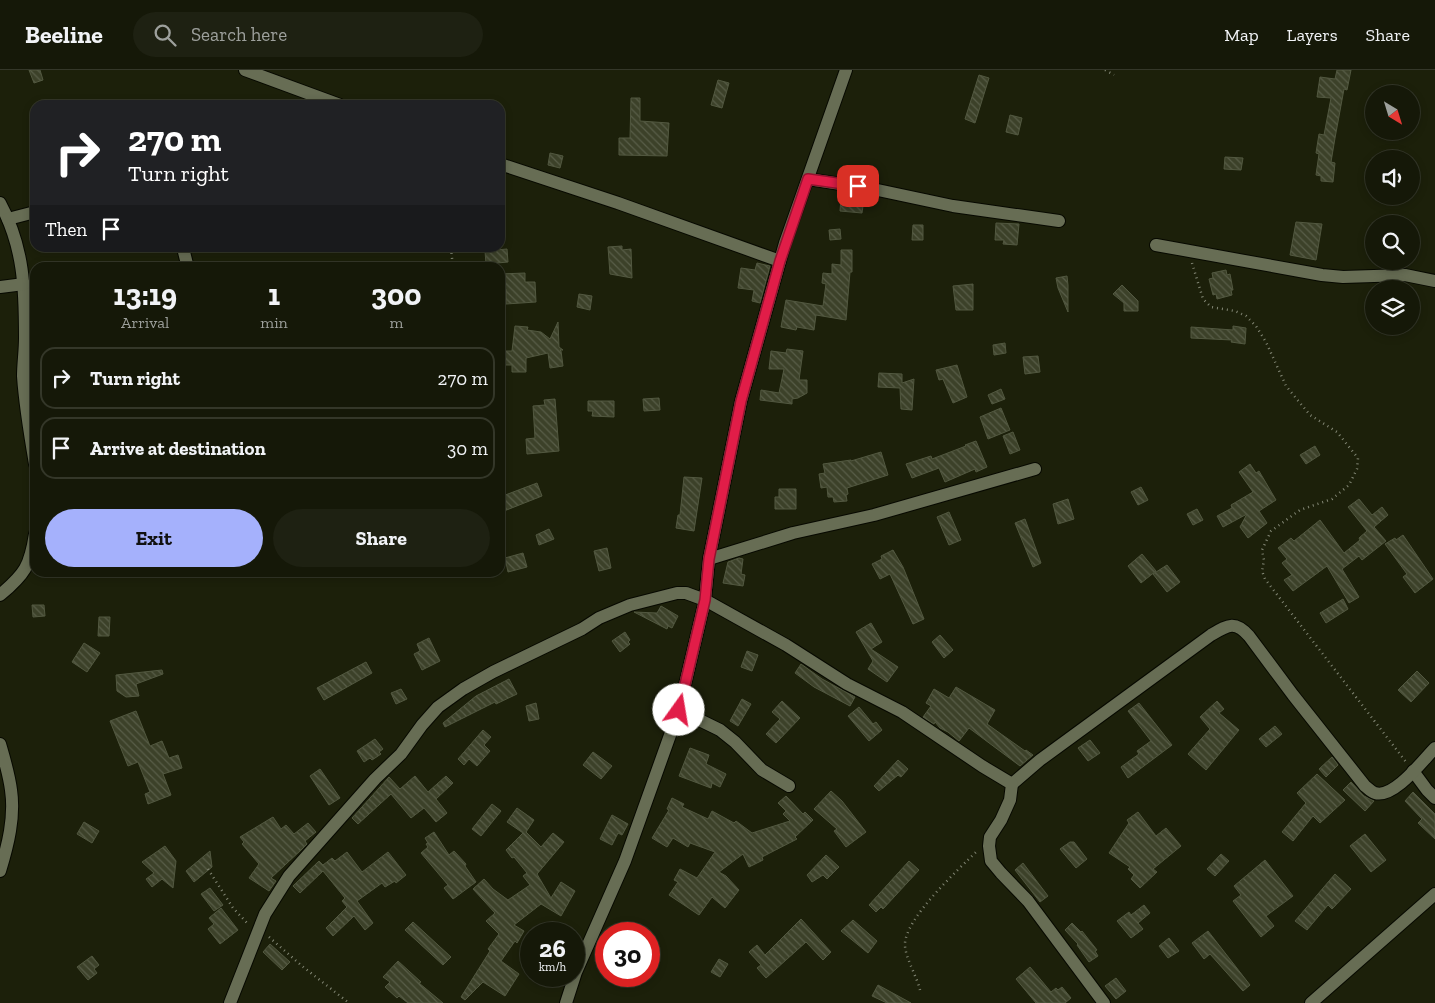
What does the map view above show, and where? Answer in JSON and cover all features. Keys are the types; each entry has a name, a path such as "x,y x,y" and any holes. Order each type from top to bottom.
{"street":[{"path":"245,70 326,100"},
{"path":"566,1003 576,972 625,861 679,710 705,600 709,559 741,401 780,261 846,70"},
{"path":"505,166 618,203 780,261"},
{"path":"808,179 873,189 953,206 1060,221"},
{"path":"0,203 8,219 22,263 24,284 23,374 30,435"},
{"path":"8,219 30,213"},
{"path":"1156,245 1322,275 1356,277 1405,275 1435,281"},
{"path":"0,287 24,284"},
{"path":"709,559 793,533 874,515 1035,469"},
{"path":"0,595 24,573 30,558"},
{"path":"230,1003 265,914 289,876 375,779 401,754 428,717 446,700 493,672 582,629 599,618 630,605 686,593 705,600 786,645 847,684 902,712 1012,784"},
{"path":"1104,1003 1028,900 996,868 989,853 990,837 1001,820 1010,800 1012,784 1040,760 1211,635 1233,626 1240,627 1249,636 1365,786 1375,793 1386,793 1392,790 1435,748"},
{"path":"679,710 720,730 735,742 762,770 789,786"},
{"path":"0,744 11,789 12,813 10,835 0,871"},
{"path":"1413,771 1426,790 1435,798"},
{"path":"1311,1003 1435,894"}],"path":[{"path":"1104,70 1114,75"},
{"path":"1189,251 1203,299 1211,307 1235,311 1246,316 1256,326 1266,342 1286,386 1310,415 1337,432 1358,458 1357,469 1349,485 1332,499 1300,510 1271,531 1262,550 1264,560 1262,571 1266,579 1413,771"},
{"path":"920,990 905,947 907,933 922,910 990,837"},
{"path":"208,869 233,908 246,922 260,928 302,966 349,1003"}],"building":[{"path":"29,70 40,70 43,80 34,83"},
{"path":"1337,70 1351,70 1347,90 1344,89 1331,162 1335,163 1333,182 1321,181 1321,176 1316,175 1319,154 1316,153 1319,134 1324,135 1331,98 1317,97 1320,77 1335,79"},
{"path":"979,75 989,78 975,123 965,119"},
{"path":"718,80 729,83 722,108 711,105"},
{"path":"631,98 640,98 640,121 669,123 667,156 619,155 619,138 630,138"},
{"path":"1010,115 1022,118 1018,135 1006,132"},
{"path":"550,153 563,156 560,168 548,165"},
{"path":"1225,157 1243,158 1241,170 1224,169"},
{"path":"841,197 864,199 862,213 840,211"},
{"path":"1296,222 1322,224 1316,260 1290,255"},
{"path":"996,223 1019,224 1017,245 1003,244 1004,240 995,240"},
{"path":"913,225 923,225 923,240 912,240"},
{"path":"840,229 841,239 830,240 829,230"},
{"path":"622,246 622,250 631,249 632,278 610,274 608,247"},
{"path":"505,249 507,249 508,262 486,262 485,252 505,252"},
{"path":"841,250 852,250 852,272 850,272 846,320 816,315 814,330 797,327 796,330 781,327 786,300 823,306 826,284 822,283 823,273 832,274 832,264 841,265"},
{"path":"757,263 770,266 760,303 752,301 754,290 738,288 741,268 755,270"},
{"path":"1226,270 1227,275 1230,274 1232,295 1217,299 1216,294 1213,295 1209,279 1213,278 1212,273"},
{"path":"525,273 525,282 535,282 536,302 506,304 505,274"},
{"path":"1067,276 1068,285 1068,312 1056,278"},
{"path":"973,284 973,310 956,310 953,286"},
{"path":"1122,285 1138,301 1138,311 1124,311 1124,303 1113,294"},
{"path":"579,294 592,296 590,310 577,307"},
{"path":"558,322 559,347 563,350 560,350 563,366 550,368 548,353 526,358 526,372 512,372 512,365 505,365 505,351 512,351 515,326 528,327 527,330 541,332 550,339"},
{"path":"1233,326 1246,328 1245,344 1231,342 1232,340 1191,338 1191,327 1233,330"},
{"path":"1005,343 1006,353 994,355 993,345"},
{"path":"787,349 803,351 799,380 807,380 807,393 792,399 792,404 760,400 761,390 779,393 784,369 769,369 771,351 786,353"},
{"path":"1038,356 1040,372 1025,374 1023,357"},
{"path":"957,365 967,397 953,403 943,379 939,380 936,370"},
{"path":"879,373 902,374 902,383 914,379 912,410 901,409 900,388 878,387"},
{"path":"1001,389 1005,399 992,404 988,395"},
{"path":"659,398 660,410 644,411 643,399"},
{"path":"555,399 559,451 527,454 526,439 535,438 533,406 545,405 544,400"},
{"path":"588,401 614,401 614,417 592,416 593,411 588,411"},
{"path":"1001,408 1010,430 988,439 980,417"},
{"path":"1013,432 1020,450 1010,454 1003,436"},
{"path":"976,441 987,467 976,472 975,469 945,482 939,468 912,478 906,464 931,456 932,459"},
{"path":"1315,446 1320,455 1306,464 1300,455"},
{"path":"881,452 888,475 847,488 847,501 834,502 833,497 828,497 827,487 821,488 819,474 825,473 823,464 851,461"},
{"path":"1250,464 1256,473 1259,471 1276,500 1259,511 1267,523 1248,538 1240,527 1247,514 1223,527 1217,516 1232,508 1231,505 1253,492 1239,472"},
{"path":"684,477 702,478 694,531 676,528 678,515 680,515"},
{"path":"537,483 542,496 505,511 505,495"},
{"path":"1141,487 1148,500 1138,505 1131,492"},
{"path":"779,489 796,489 796,509 775,509 775,497 779,497"},
{"path":"1068,499 1074,519 1058,524 1053,504"},
{"path":"1359,499 1372,515 1382,507 1388,515 1374,527 1386,541 1362,560 1359,556 1342,569 1359,597 1349,603 1327,566 1293,591 1284,580 1292,575 1282,563 1287,559 1278,548 1291,538 1294,541 1320,520 1344,553 1360,540 1359,538 1367,531 1348,507"},
{"path":"1197,509 1203,520 1193,525 1187,514"},
{"path":"949,512 961,540 949,545 937,517"},
{"path":"1025,519 1041,563 1033,567 1015,523"},
{"path":"549,529 554,539 539,545 536,535"},
{"path":"1403,535 1433,579 1415,593 1403,577 1407,574 1385,544"},
{"path":"607,548 611,568 599,571 594,551"},
{"path":"893,550 903,567 924,619 913,624 890,574 880,579 872,564 882,559 881,556"},
{"path":"523,553 527,567 508,572 505,558"},
{"path":"1142,554 1156,571 1141,583 1128,566"},
{"path":"739,558 743,559 741,574 745,575 743,586 723,583 728,562"},
{"path":"1167,565 1180,582 1167,592 1153,574"},
{"path":"1343,599 1348,609 1326,623 1320,613"},
{"path":"32,605 44,605 45,616 33,617"},
{"path":"661,606 678,616 672,628 668,626 667,629 634,612 657,613"},
{"path":"99,617 110,617 109,636 98,636"},
{"path":"871,623 882,642 871,649 898,667 887,682 868,669 873,661 856,632"},
{"path":"625,632 630,640 628,642 630,644 620,652 612,641"},
{"path":"940,635 953,650 944,658 932,642"},
{"path":"429,638 440,661 422,670 414,654 420,651 417,644"},
{"path":"84,643 100,653 87,672 72,662"},
{"path":"747,651 758,655 752,671 741,667"},
{"path":"366,662 372,673 324,700 317,688"},
{"path":"801,664 822,679 855,697 850,706 814,687 795,673"},
{"path":"162,670 163,674 136,684 139,696 126,697 117,691 116,675"},
{"path":"1417,671 1429,683 1411,702 1398,690"},
{"path":"509,679 517,694 496,704 495,702 445,727 443,723 476,696"},
{"path":"956,687 995,710 987,724 1033,755 1020,766 969,728 959,741 940,728 935,722 934,724 923,717 931,706 926,703 934,689 949,698"},
{"path":"401,689 407,699 396,704 391,693"},
{"path":"742,699 751,704 738,726 730,721"},
{"path":"782,701 800,718 776,743 766,734 780,719 772,712"},
{"path":"1217,701 1224,709 1219,713 1239,730 1206,770 1188,754 1210,729 1200,717"},
{"path":"536,703 539,719 529,721 526,706"},
{"path":"1139,703 1172,745 1128,778 1121,767 1139,754 1137,751 1151,741 1128,711"},
{"path":"859,707 873,724 876,722 882,730 869,741 848,716"},
{"path":"136,711 150,746 162,741 169,758 178,755 182,768 163,774 171,795 148,804 145,794 150,792 138,762 128,766 110,721"},
{"path":"1275,726 1282,734 1266,747 1259,739"},
{"path":"483,730 491,737 484,745 490,751 477,766 469,759 464,765 458,759"},
{"path":"375,739 383,749 379,752 381,754 372,760 370,758 364,762 357,751"},
{"path":"1090,740 1100,753 1088,761 1078,748"},
{"path":"690,748 709,755 706,764 726,774 720,787 712,783 711,788 679,776"},
{"path":"593,752 612,766 601,779 583,765"},
{"path":"1332,757 1338,765 1326,777 1319,769"},
{"path":"898,760 908,769 901,777 898,775 879,791 874,786"},
{"path":"320,769 340,798 329,805 310,776"},
{"path":"1317,774 1345,800 1320,823 1313,816 1293,841 1282,832 1306,803 1297,793"},
{"path":"415,776 428,792 446,776 453,783 436,799 447,813 436,822 424,808 411,818 391,794 358,824 352,818 389,777 400,789"},
{"path":"1351,782 1364,796 1374,801 1365,811 1343,790"},
{"path":"831,791 842,801 866,832 846,847 834,831 837,829 814,809"},
{"path":"1413,792 1435,814 1435,839 1418,823 1422,819 1405,801"},
{"path":"786,796 803,814 805,812 813,820 795,837 797,839 762,857 763,860 749,867 743,854 719,872 726,876 739,890 725,908 712,897 699,915 669,895 678,882 674,880 680,869 697,878 715,852 690,843 688,847 673,838 667,847 652,838 669,810 667,809 672,798 684,804 682,807 708,819 712,811 734,823 736,821 752,833 790,821 783,814 786,811 778,803"},
{"path":"492,804 501,811 481,836 472,829"},
{"path":"517,808 534,820 526,832 541,847 553,833 564,842 537,874 551,898 561,882 575,891 561,916 541,904 514,925 520,929 520,938 517,943 515,941 501,961 519,974 505,996 483,982 465,1000 461,997 490,951 488,949 499,934 486,921 495,913 473,889 484,879 493,889 508,900 530,885 523,876 527,873 506,850 523,833 507,822"},
{"path":"1138,812 1156,836 1166,828 1181,846 1153,869 1157,872 1140,888 1131,879 1134,875 1128,869 1130,867 1109,853 1129,823 1127,820"},
{"path":"612,815 628,824 622,835 618,833 612,845 600,839"},
{"path":"273,817 281,829 286,825 294,834 308,823 316,832 305,841 307,844 271,878 276,881 269,891 249,878 259,864 242,844 244,842 240,837"},
{"path":"84,822 99,831 92,843 77,834"},
{"path":"434,832 449,855 454,851 466,864 465,866 476,882 453,899 444,888 448,885 421,853 428,847 425,838"},
{"path":"1365,834 1386,860 1371,872 1350,846"},
{"path":"1070,842 1074,842 1087,859 1076,868 1060,849"},
{"path":"165,846 176,861 173,888 162,879 152,887 146,879 154,873 142,862"},
{"path":"210,851 212,867 194,882 186,871"},
{"path":"347,852 362,872 388,852 406,875 396,883 395,881 385,887 382,883 357,901 373,923 365,930 354,916 333,936 326,928 347,907 342,901 345,898 323,871 300,893 293,886 319,861 323,865 332,858 335,861"},
{"path":"1221,854 1229,861 1215,876 1207,869"},
{"path":"826,855 839,867 827,879 823,875 812,882 807,875"},
{"path":"1265,860 1293,896 1266,916 1274,926 1261,937 1233,901 1241,895 1234,886"},
{"path":"909,861 919,870 883,909 881,907 876,912 869,905"},
{"path":"1023,863 1048,896 1040,902 1015,870"},
{"path":"1335,874 1351,889 1332,909 1328,905 1307,930 1295,921"},
{"path":"210,888 223,905 214,911 201,894"},
{"path":"1144,905 1150,913 1138,923 1143,929 1131,938 1117,921 1129,912 1131,915"},
{"path":"221,908 238,930 220,944 208,929 214,924 209,918"},
{"path":"801,919 831,952 823,960 806,942 766,978 757,968 761,965 749,952 757,945 765,955"},
{"path":"853,920 877,941 868,953 841,931"},
{"path":"413,922 451,957 443,965 405,930"},
{"path":"1072,923 1082,931 1097,950 1095,951 1098,956 1089,962 1078,944 1065,930"},
{"path":"1208,931 1250,985 1243,991 1210,954 1204,959 1192,943"},
{"path":"1169,938 1179,951 1168,958 1159,946"},
{"path":"270,944 290,962 282,970 263,952"},
{"path":"92,956 99,965 94,969 97,973 88,980 77,967"},
{"path":"719,959 728,964 720,977 711,972"},
{"path":"398,961 421,982 419,983 443,1003 408,1003 399,996 397,998 385,987 390,982 383,977"},
{"path":"1030,967 1051,992 1056,988 1058,990 1062,987 1071,998 1065,1003 1036,1003 1016,979"},
{"path":"1116,978 1126,991 1116,999 1105,986"},
{"path":"878,985 911,1003 887,1003 872,996"}],"route":[{"path":"679,710 705,600 709,559 741,401 771,290 793,219 808,179 858,186"}]}
